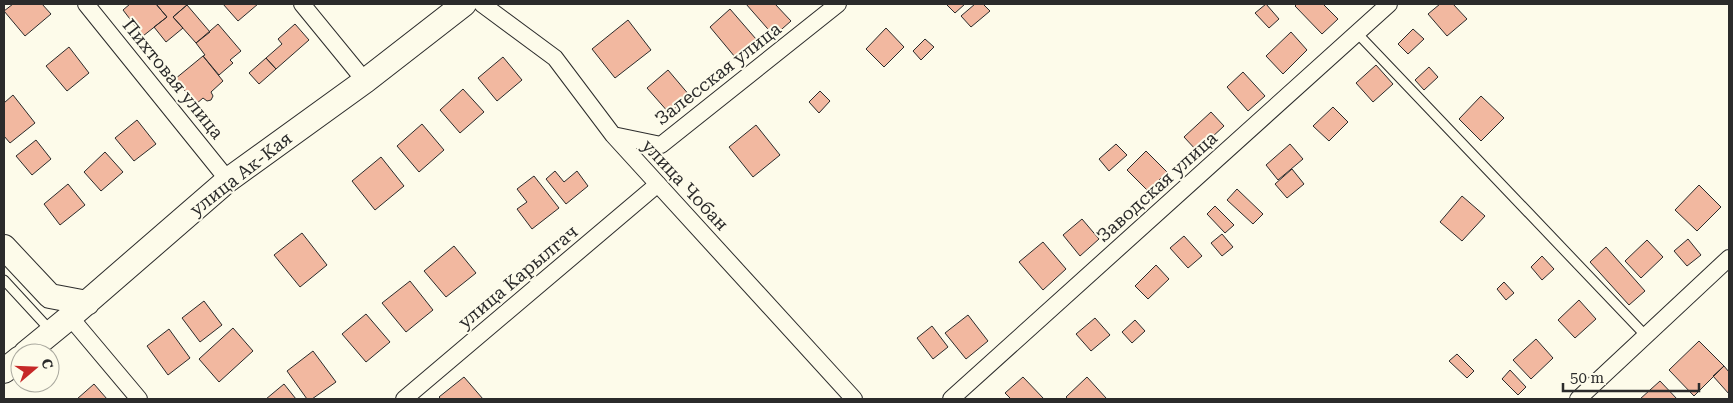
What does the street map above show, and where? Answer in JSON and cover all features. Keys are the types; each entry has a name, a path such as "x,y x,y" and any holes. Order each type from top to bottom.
{"main road":[{"name":"улица Ак-Кая","path":"38,343 228,180 365,81 464,4"},
{"path":"4,247 50,296 78,310"}],"street":[{"name":"Пихтовая улица","path":"86,4 228,180"},
{"path":"302,4 365,81"},
{"name":"улица Чобан","path":"482,4 555,58 613,135 854,399"},
{"name":"Залесская улица","path":"613,135 660,145 838,4"},
{"name":"Заводская улица","path":"951,399 1390,4"},
{"name":"улица Карылгач","path":"404,399 658,184"},
{"path":"1578,399 1729,258"},
{"path":"78,310 139,399"}],"lane":[{"path":"1357,34 1646,336"},
{"path":"4,280 52,332"}],"building":[{"path":"13,4 42,4 51,14 25,36 4,11"},
{"path":"130,4 156,4 167,17 143,36 123,10"},
{"path":"156,4 188,4 173,17 183,28 166,42 154,27 167,17"},
{"path":"223,4 258,4 238,21"},
{"path":"746,4 775,4 791,21 774,36"},
{"path":"946,4 965,4 955,13"},
{"path":"975,4 983,4 990,11 971,27 961,16"},
{"path":"1266,4 1279,19 1269,28 1255,13"},
{"path":"1297,4 1323,4 1338,19 1322,34 1295,6"},
{"path":"1440,4 1453,4 1467,19 1447,36 1428,14"},
{"path":"187,5 210,32 196,43 173,17"},
{"path":"730,9 756,39 735,57 710,27"},
{"path":"628,20 651,50 615,78 592,49"},
{"path":"218,24 241,51 230,60 233,63 219,75 203,56 205,55 196,43"},
{"path":"295,24 309,40 276,69 266,58 282,44 278,39"},
{"path":"886,28 904,47 884,67 866,49"},
{"path":"1413,29 1424,39 1408,54 1398,44"},
{"path":"1291,32 1307,50 1283,74 1266,56"},
{"path":"925,39 934,47 921,60 913,51"},
{"path":"69,47 89,73 67,91 46,66"},
{"path":"203,56 223,81 211,92 213,96 211,100 207,101 203,98 196,104 175,79"},
{"path":"503,57 522,80 497,101 478,78"},
{"path":"266,58 276,69 259,84 249,73"},
{"path":"1376,65 1393,84 1373,102 1356,83"},
{"path":"1429,67 1438,77 1424,90 1415,80"},
{"path":"668,70 690,96 669,113 647,88"},
{"path":"1243,72 1265,96 1248,111 1227,87"},
{"path":"463,89 484,112 460,133 440,110"},
{"path":"820,91 830,101 819,113 809,102"},
{"path":"13,95 35,123 10,143 4,136 4,103"},
{"path":"1481,96 1504,118 1481,141 1459,119"},
{"path":"1333,107 1348,122 1329,141 1313,126"},
{"path":"1211,112 1224,126 1197,151 1184,137"},
{"path":"137,120 156,144 134,161 115,138"},
{"path":"422,124 444,150 419,172 397,146"},
{"path":"756,125 780,155 753,177 729,147"},
{"path":"36,140 51,159 32,175 16,156"},
{"path":"1116,144 1127,155 1109,171 1099,159"},
{"path":"1290,144 1303,159 1278,180 1266,165"},
{"path":"1146,151 1167,172 1148,191 1127,170"},
{"path":"105,152 123,172 101,191 84,172"},
{"path":"381,157 404,186 375,210 352,181"},
{"path":"1292,169 1304,184 1287,198 1275,184"},
{"path":"555,171 564,182 577,171 588,186 566,204 546,179"},
{"path":"534,176 559,208 532,229 517,209 527,202 517,189"},
{"path":"68,184 85,205 60,225 44,204"},
{"path":"1699,185 1721,207 1697,231 1675,210"},
{"path":"1237,189 1263,214 1253,224 1227,200"},
{"path":"1462,196 1485,216 1462,241 1440,222"},
{"path":"1215,206 1234,225 1225,233 1207,214"},
{"path":"1082,219 1099,239 1080,256 1063,235"},
{"path":"302,233 327,265 300,287 274,255"},
{"path":"1222,234 1233,247 1222,256 1211,243"},
{"path":"1184,236 1202,256 1188,268 1170,248"},
{"path":"1688,239 1701,255 1687,266 1674,251"},
{"path":"1647,240 1663,257 1641,278 1625,261"},
{"path":"1043,242 1066,269 1043,290 1019,262"},
{"path":"454,246 476,273 446,297 424,271"},
{"path":"1606,247 1645,291 1629,305 1590,262"},
{"path":"1542,256 1554,269 1542,280 1531,267"},
{"path":"1156,265 1169,279 1148,299 1135,286"},
{"path":"410,281 433,310 406,332 382,303"},
{"path":"1504,282 1514,293 1506,300 1497,289"},
{"path":"1579,300 1596,319 1575,338 1558,320"},
{"path":"204,301 222,325 200,342 182,318"},
{"path":"366,314 390,342 366,362 342,334"},
{"path":"968,315 988,341 966,359 945,333"},
{"path":"1095,318 1110,335 1091,351 1076,334"},
{"path":"1135,320 1145,331 1132,343 1122,332"},
{"path":"932,326 948,347 933,359 917,338"},
{"path":"233,328 253,351 219,382 199,359"},
{"path":"169,329 190,358 168,375 147,346"},
{"path":"1536,339 1553,358 1531,379 1513,360"},
{"path":"1699,341 1724,366 1694,396 1669,370"},
{"path":"313,351 336,382 312,399 307,399 287,371"},
{"path":"1457,354 1474,371 1467,378 1449,361"},
{"path":"1724,366 1729,372 1729,394 1713,376"},
{"path":"1510,370 1526,387 1518,395 1502,379"},
{"path":"464,377 483,399 441,399 439,397"},
{"path":"1023,377 1044,399 1011,399 1005,393"},
{"path":"1087,377 1106,398 1068,399 1066,397"},
{"path":"1660,381 1677,399 1640,399"},
{"path":"94,384 107,399 77,399"},
{"path":"284,384 296,399 266,399"}]}
